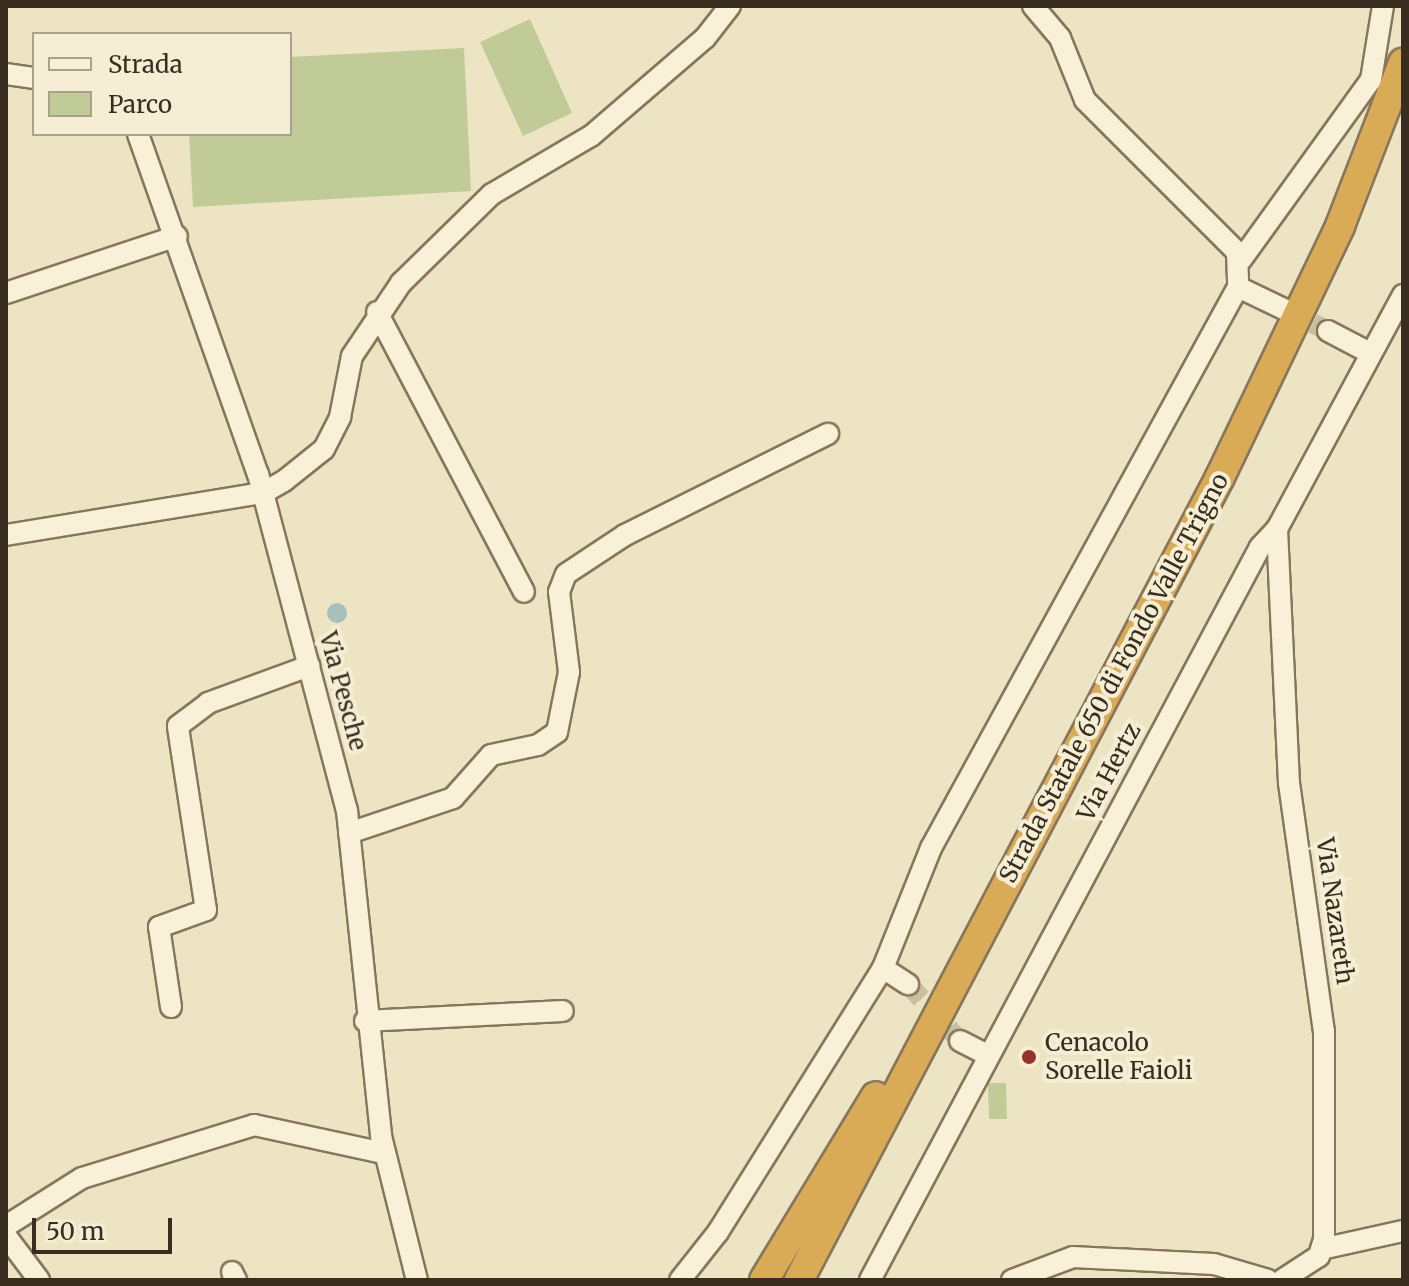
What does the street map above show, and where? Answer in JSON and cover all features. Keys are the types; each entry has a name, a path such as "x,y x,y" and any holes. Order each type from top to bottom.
{"highway":[{"name":"Strada Statale 650 di Fondo Valle Trigno","path":"799,1280 1220,477 1340,226 1403,63"},
{"path":"764,1280 867,1108 930,1031"}],"street":[{"path":"6,535 263,493 324,449 340,417 352,356 377,312 492,194 591,136 705,38 730,6"},
{"path":"1033,6 1055,14 1085,100 1241,260"},
{"path":"680,1280 718,1232 883,968 931,848 1238,287 1241,260 1371,80 1383,6"},
{"path":"6,74 32,78"},
{"name":"Via Pesche","path":"139,136 177,236 263,493 309,666 349,833 365,1021 384,1153 417,1280"},
{"path":"6,293 177,236"},
{"path":"1238,287 1286,310"},
{"name":"Via Hertz","path":"870,1280 1260,547 1277,529 1368,352 1403,295"},
{"path":"377,312 524,592"},
{"path":"1328,331 1368,352"},
{"path":"349,833 453,798 491,755 538,745 557,732 569,672 559,592 566,574 638,528 828,434"},
{"name":"Via Nazareth","path":"1277,529 1289,783 1324,1031 1321,1249"},
{"path":"171,1007 159,927 206,910 178,726 208,703 309,666"},
{"path":"883,968 908,984"},
{"path":"365,1021 563,1011"},
{"path":"960,1041 987,1055"},
{"path":"6,1226 82,1178 254,1125 384,1153"},
{"path":"1282,1280 1321,1249 1403,1231"},
{"path":"6,1236 39,1280"},
{"path":"1012,1280 1073,1257 1214,1264 1268,1280"}],"green space":[{"path":"530,19 572,113 523,136 480,42"},
{"path":"464,48 471,191 193,207 189,136 292,136 292,57"},
{"path":"988,1083 1006,1083 1007,1119 989,1119"}],"water":[{"path":"337,603 344,606 347,613 344,620 337,623 330,620 327,613 330,606"}],"tunnel":[{"path":"1286,310 1328,331"},
{"path":"908,984 960,1041"}],"place":[{"name":"Cenacolo Sorelle Faioli","path":"1029,1057"}]}
